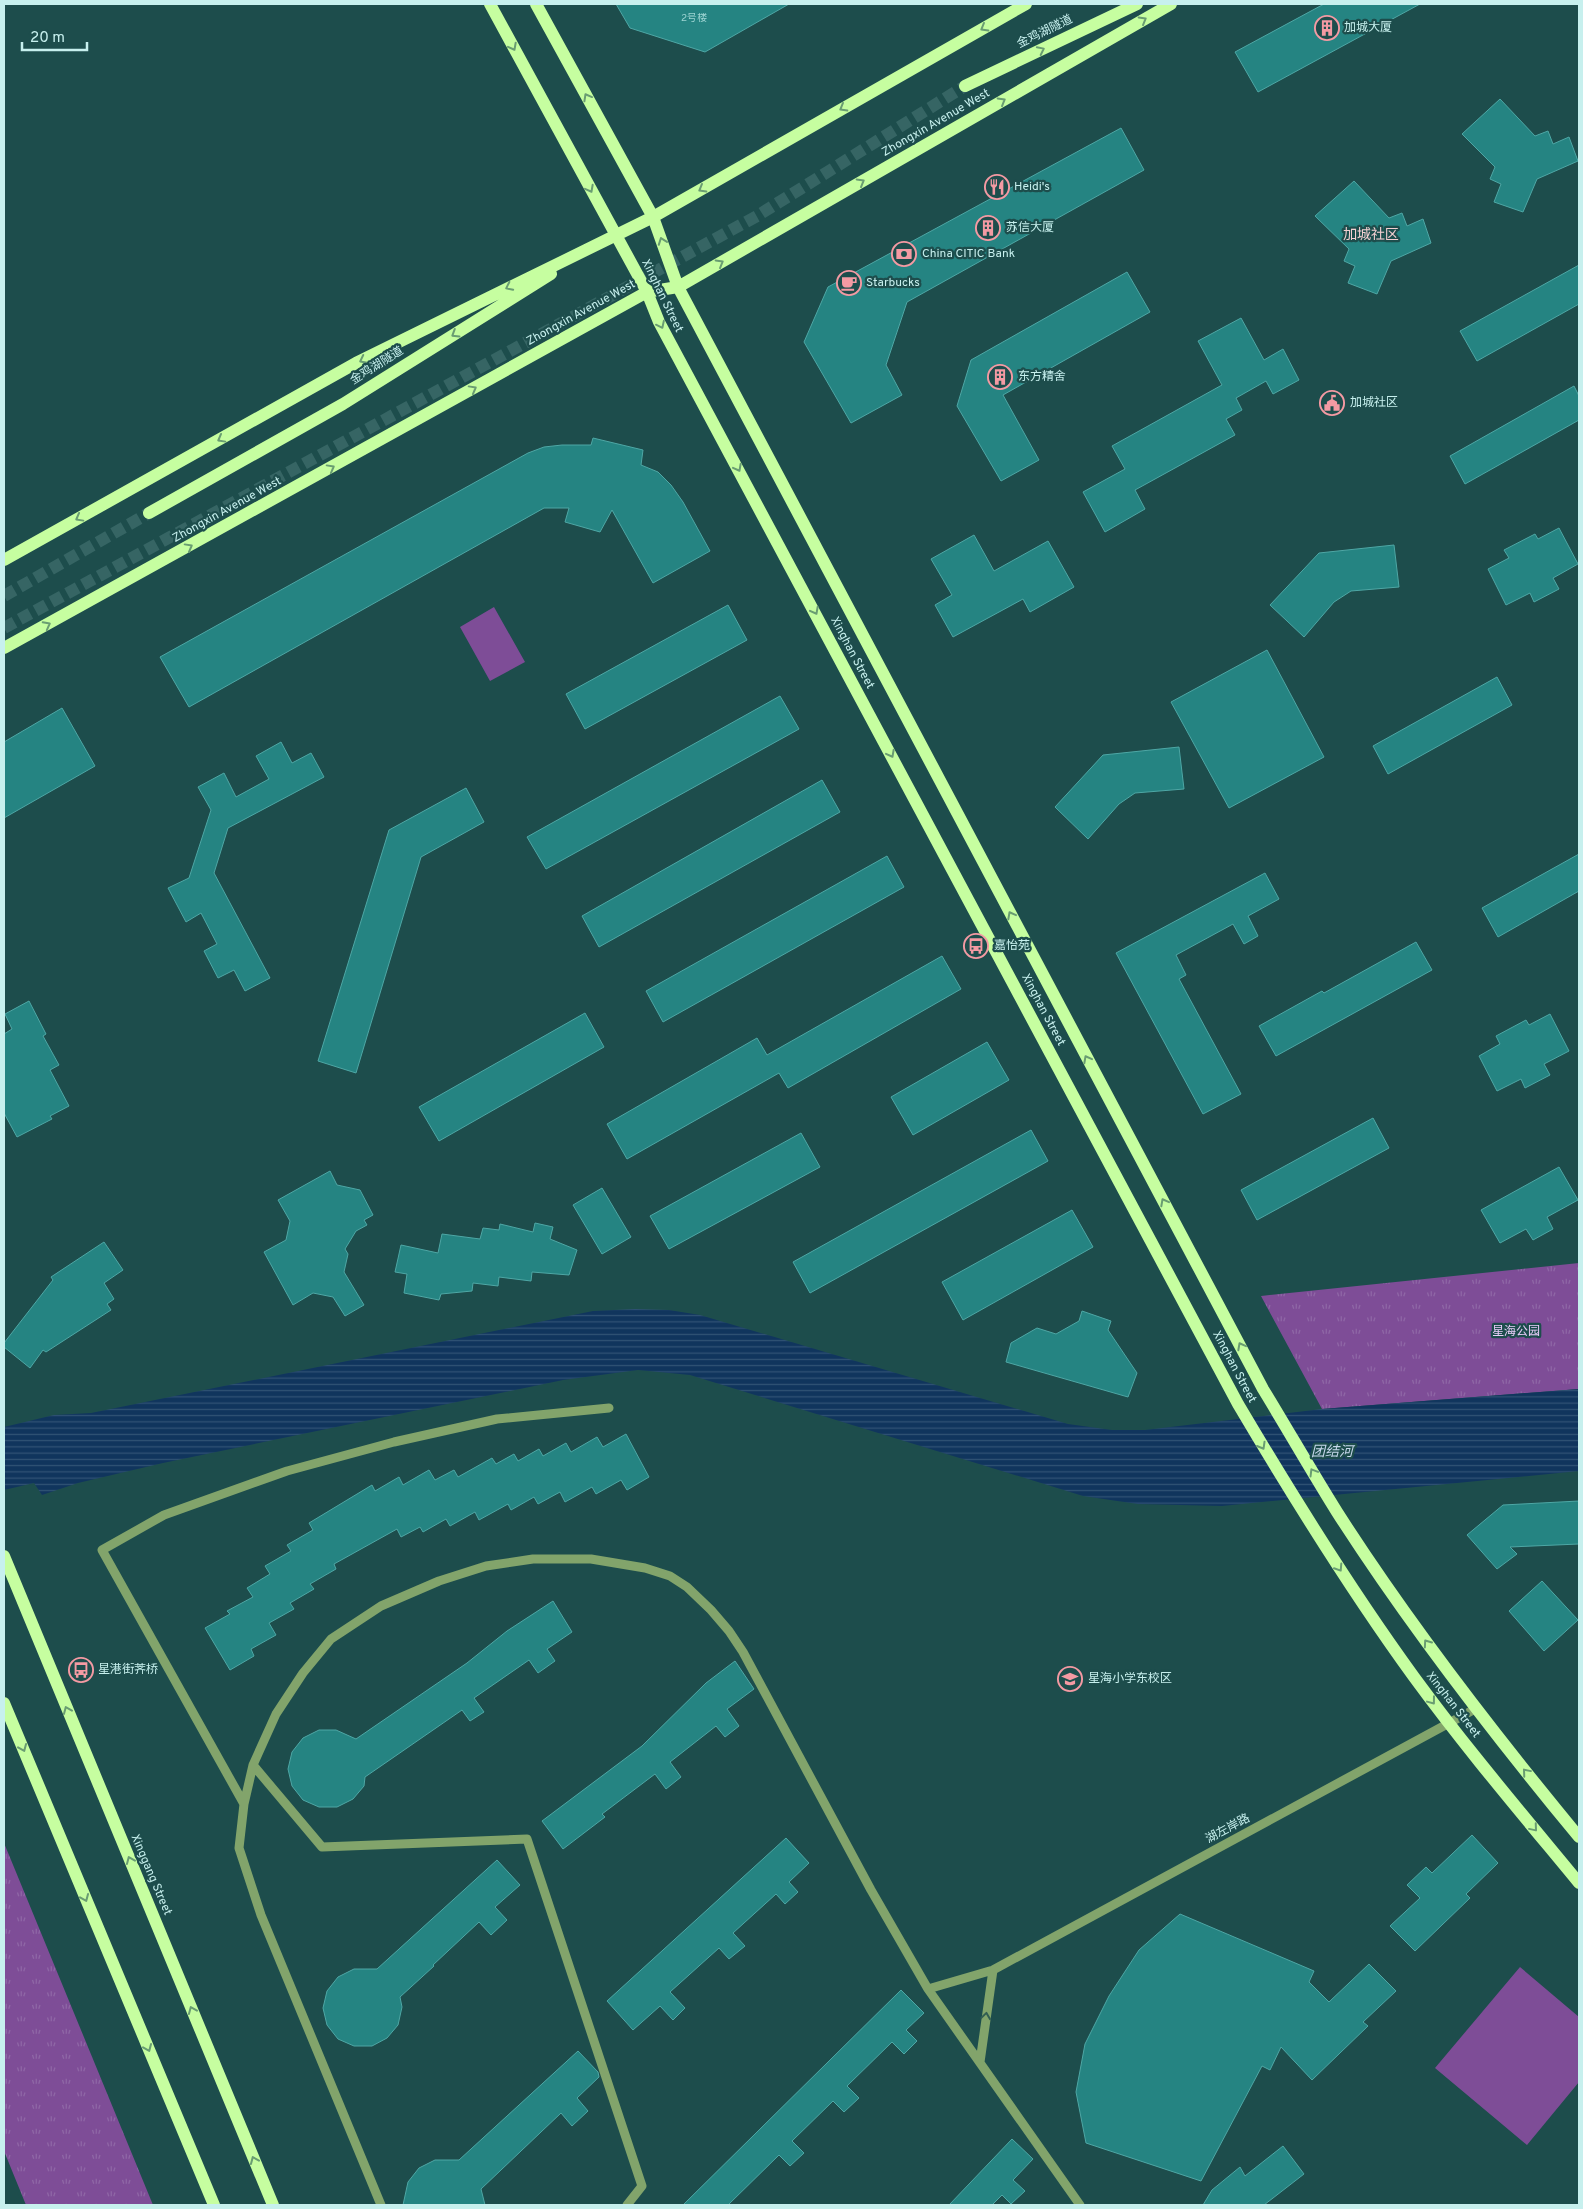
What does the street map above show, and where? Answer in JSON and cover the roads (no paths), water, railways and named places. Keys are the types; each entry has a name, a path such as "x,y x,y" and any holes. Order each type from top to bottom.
{"main road":[{"name":"Xinghan Street","path":"490,4 647,292 659,322 1238,1404 1312,1527 1366,1609 1450,1724 1579,1883"},
{"name":"Xinghan Street","path":"536,4 653,216 678,287 1264,1389 1338,1513 1476,1709 1579,1837"},
{"path":"4,560 356,363 653,216 1026,4"},
{"name":"金鸡湖隧道","path":"965,86 1137,4"},
{"name":"Zhongxin Avenue West","path":"4,648 647,292 678,287 1171,4"},
{"name":"金鸡湖隧道","path":"149,513 343,404 615,235"},
{"name":"Xinggang Street","path":"4,1556 273,2205"},
{"path":"4,1703 214,2205"}],"street":[{"path":"244,1804 102,1550 164,1515 287,1471 394,1442 497,1419 610,1408"},
{"path":"381,2205 261,1915 239,1848 244,1804 253,1765 276,1714 303,1673 331,1639 381,1606 439,1581 486,1566 533,1559 591,1559 646,1568 670,1576 687,1587 711,1610 743,1652 857,1865 928,1989 1080,2205"},
{"name":"湖左岸路","path":"928,1989 993,1970 1476,1709"},
{"path":"253,1765 322,1847 527,1839 642,2186 627,2205"},
{"path":"980,2062 993,1970"}],"water":[{"name":"团结河","path":"669,1310 700,1315 1068,1424 1112,1430 1145,1430 1322,1409 1579,1389 1579,1471 1222,1506 1138,1504 1083,1496 690,1375 638,1370 563,1380 163,1463 78,1483 42,1495 34,1483 4,1490 4,1427 54,1415 91,1413 593,1311"}],"tunnel":[{"path":"4,628 757,216 965,86"},
{"path":"4,596 149,513"}],"place":[{"name":"加城大厦","path":"1327,28"},
{"name":"Heidi's","path":"997,187"},
{"name":"苏信大厦","path":"988,228"},
{"name":"China CITIC Bank","path":"904,254"},
{"name":"Starbucks","path":"849,283"},
{"name":"东方精舍","path":"1000,377"},
{"name":"加城社区","path":"1332,403"},
{"name":"嘉怡苑","path":"976,946"},
{"name":"星港街荠桥","path":"81,1670"},
{"name":"星海小学东校区","path":"1070,1679"}],"district":[{"name":"加城社区","path":"1371,235"}],"park label":[{"name":"星海公园","path":"1516,1332"}]}
